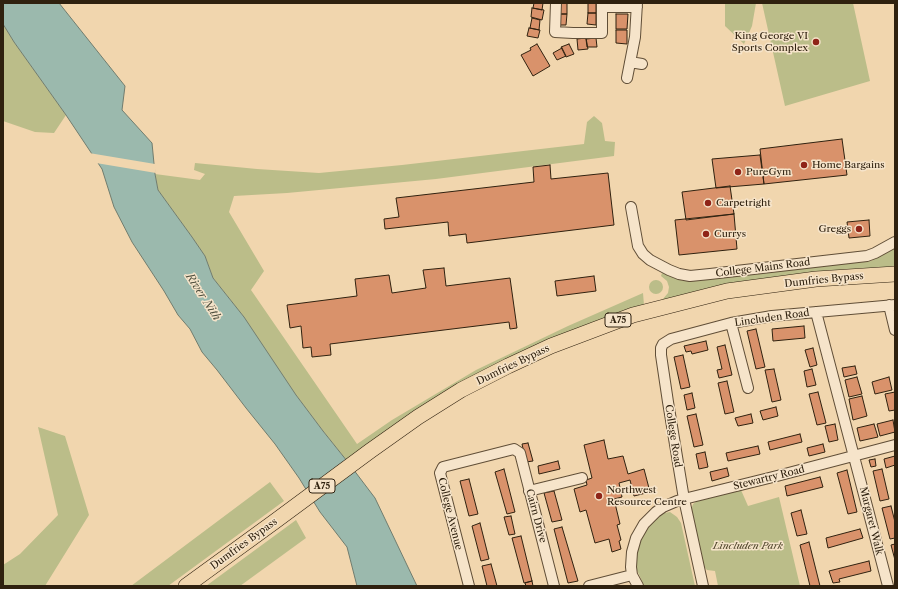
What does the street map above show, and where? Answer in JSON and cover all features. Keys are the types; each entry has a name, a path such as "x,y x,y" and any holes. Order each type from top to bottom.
{"highway":[{"name":"Dumfries Bypass","path":"186,586 418,417 455,394 508,366 551,346 634,315 727,291 816,279 895,274"}],"street":[{"path":"556,3 555,32 602,33 602,5 637,5 635,37 627,78"},
{"path":"630,62 642,64"},
{"name":"College Mains Road","path":"631,207 638,246 643,254 669,270 690,276 867,256 895,242"},
{"path":"892,305 895,330"},
{"name":"Lincluden Road","path":"660,355 663,344 668,340 731,323 772,316 892,305"},
{"name":"Margaret Walk","path":"816,312 888,586"},
{"path":"731,323 748,388"},
{"name":"College Road","path":"660,355 684,499 703,586"},
{"name":"Stewartry Road","path":"632,575 631,560 636,538 644,524 653,514 663,507 684,499 895,445"},
{"name":"Cairn Drive","path":"514,449 520,453 554,586"},
{"name":"College Avenue","path":"469,586 440,473 443,467 514,449"},
{"path":"529,491 582,478"},
{"path":"590,586 632,575 638,586"}],"green space":[{"path":"725,3 756,3 752,26 744,44 725,26"},
{"name":"King George VI Sports Complex","path":"762,3 853,3 870,81 785,106"},
{"path":"3,24 14,42 66,115 54,133 35,132 3,121"},
{"path":"594,116 602,123 605,141 615,142 614,156 436,179 287,193 234,196 229,212 264,271 251,290 357,444 392,420 476,370 568,326 643,293 644,305 610,316 347,461 296,395 244,317 213,278 205,256 158,190 155,174 200,180 205,174 194,170 195,163 319,173 584,144 587,122"},
{"path":"895,247 895,267 811,272 753,280 722,285 662,300 668,293 669,287 667,281 661,276 662,273 683,281 705,280 806,267 871,261"},
{"path":"653,280 659,280 663,284 663,290 659,294 653,294 649,290 649,284"},
{"path":"38,427 65,436 89,515 45,586 3,586 3,565 20,554 58,515"},
{"path":"270,482 284,501 168,586 131,586"},
{"name":"Lincluden Park","path":"741,490 748,506 779,497 800,586 718,586 715,571 707,570 702,565 690,513 693,504 700,499"},
{"path":"670,512 677,517 681,523 695,586 644,586 637,570 636,561 636,554 641,538 648,527 655,520 664,513"},
{"path":"296,520 306,538 240,586 206,586"}],"water":[{"name":"River Nith","path":"3,3 59,3 125,86 122,110 152,143 158,190 205,256 213,278 244,317 296,395 375,498 417,586 357,586 347,547 320,512 299,478 275,444 202,352 190,329 178,315 132,242 114,207 102,169 3,24"}],"pier":[{"path":"89,153 155,164 156,173 96,163"}],"building":[{"path":"534,3 543,3 542,10 533,8"},
{"path":"558,3 567,3 567,14 559,14"},
{"path":"588,3 596,3 596,13 588,13"},
{"path":"532,8 544,10 542,20 531,17"},
{"path":"588,13 596,13 596,25 587,24"},
{"path":"559,14 567,14 566,25 558,25"},
{"path":"616,14 628,14 627,29 616,29"},
{"path":"532,18 540,20 539,30 530,28"},
{"path":"529,28 540,30 538,38 527,36"},
{"path":"616,30 627,30 627,44 616,43"},
{"path":"586,38 588,49 578,50 577,39"},
{"path":"596,38 597,47 587,47 586,39"},
{"path":"537,44 550,66 533,76 521,55 531,50 530,48"},
{"path":"569,44 574,54 566,57 561,47"},
{"path":"562,48 566,56 557,60 553,53"},
{"name":"Home Bargains","path":"842,139 847,175 764,184 760,149"},
{"name":"PureGym","path":"760,155 764,184 716,188 712,159"},
{"path":"550,165 551,179 608,173 614,225 467,243 466,234 449,236 448,222 385,229 384,219 399,217 396,198 534,182 533,167"},
{"name":"Carpetright","path":"730,186 734,214 686,220 682,192"},
{"name":"Currys","path":"734,214 737,249 679,255 675,220"},
{"name":"Greggs","path":"869,220 870,236 849,238 847,222"},
{"path":"444,268 446,286 510,278 517,328 510,329 509,322 330,344 331,355 312,357 311,347 303,348 301,326 290,328 287,305 357,296 355,279 389,275 392,293 426,288 423,270"},
{"path":"594,276 596,291 557,296 555,281"},
{"path":"804,326 805,338 773,341 772,329"},
{"path":"756,329 765,367 756,369 747,331"},
{"path":"706,341 708,350 692,354 691,351 686,352 684,346"},
{"path":"725,345 732,375 719,378 717,370 722,369 717,347"},
{"path":"813,348 817,365 810,367 805,350"},
{"path":"683,355 690,387 681,389 674,357"},
{"path":"855,366 857,374 844,377 842,368"},
{"path":"774,369 781,400 772,402 765,370"},
{"path":"812,369 816,385 807,387 804,371"},
{"path":"857,377 862,394 849,397 845,380"},
{"path":"889,377 892,390 875,394 872,382"},
{"path":"727,381 734,412 725,414 718,383"},
{"path":"818,392 826,423 817,425 809,394"},
{"path":"895,392 895,410 889,411 885,394"},
{"path":"692,393 695,408 687,410 684,395"},
{"path":"862,396 867,416 853,420 849,399"},
{"path":"776,407 778,416 763,420 760,411"},
{"path":"696,414 703,445 694,447 687,416"},
{"path":"751,414 753,423 738,426 735,418"},
{"path":"893,420 895,432 880,436 877,424"},
{"path":"835,424 838,440 829,442 825,426"},
{"path":"874,424 878,437 860,441 857,428"},
{"path":"800,434 802,442 770,450 768,442"},
{"name":"Northwest Resource Centre","path":"604,440 608,459 623,456 628,474 644,469 650,492 634,496 630,480 619,483 622,497 614,499 620,524 617,525 621,540 619,541 621,549 612,552 609,539 595,543 586,510 580,512 574,489 587,485 586,480 592,478 584,445"},
{"path":"528,443 533,461 526,462 522,444"},
{"path":"823,444 825,452 809,456 807,448"},
{"path":"758,446 760,454 728,461 726,453"},
{"path":"705,452 708,467 699,469 696,454"},
{"path":"895,456 895,465 886,468 884,459"},
{"path":"875,459 876,466 871,467 869,460"},
{"path":"558,461 560,469 539,474 538,466"},
{"path":"727,468 729,476 712,481 710,472"},
{"path":"504,469 515,512 507,514 495,472"},
{"path":"882,469 889,499 880,501 873,471"},
{"path":"847,470 857,512 848,514 837,473"},
{"path":"820,477 823,487 787,496 785,486"},
{"path":"469,479 478,514 469,516 460,481"},
{"path":"554,491 562,520 552,522 544,493"},
{"path":"891,506 895,522 895,538 890,539 882,508"},
{"path":"801,510 807,534 797,536 791,513"},
{"path":"511,516 515,534 509,535 504,517"},
{"path":"480,523 489,559 481,561 472,526"},
{"path":"562,527 578,581 568,583 554,529"},
{"path":"860,529 863,538 828,548 826,538"},
{"path":"521,536 532,581 524,583 512,538"},
{"path":"809,542 820,586 810,586 800,545"},
{"path":"895,544 895,560 891,545"},
{"path":"869,561 871,571 839,579 840,582 833,583 829,571"},
{"path":"491,564 497,586 487,586 482,566"},
{"path":"532,581 533,586 526,586 525,583"}],"place":[{"name":"King George VI Sports Complex","path":"816,42"},
{"name":"Home Bargains","path":"804,165"},
{"name":"PureGym","path":"738,172"},
{"name":"Carpetright","path":"708,203"},
{"name":"Greggs","path":"859,229"},
{"name":"Currys","path":"706,234"},
{"name":"Northwest Resource Centre","path":"599,496"}]}
